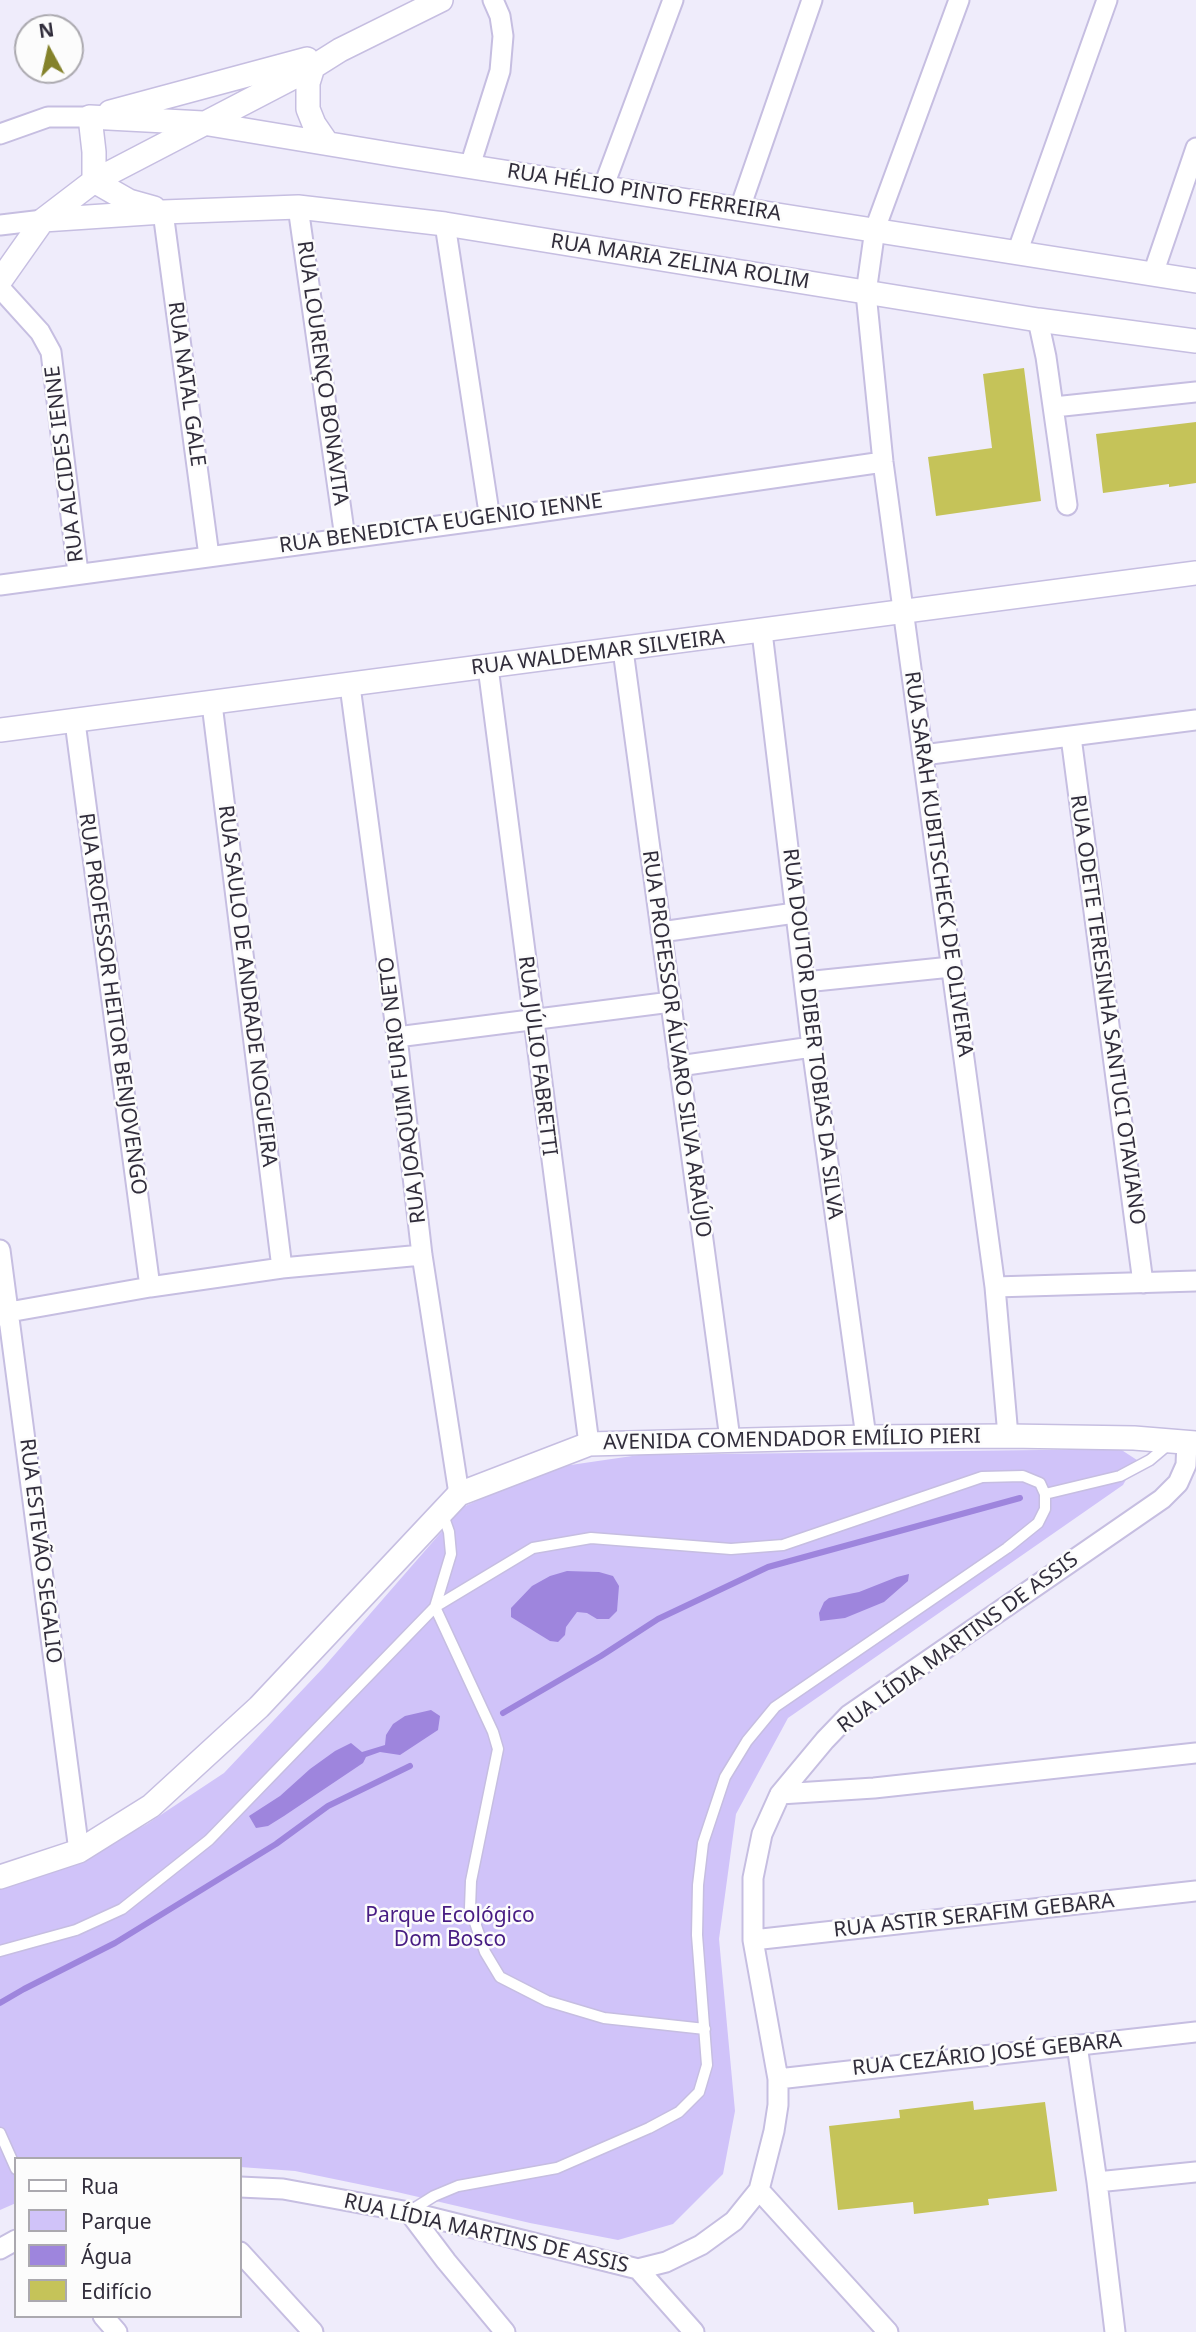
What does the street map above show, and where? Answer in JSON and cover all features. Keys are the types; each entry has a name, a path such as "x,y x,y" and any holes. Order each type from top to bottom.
{"street":[{"path":"0,281 43,220 94,181 340,50 442,0"},
{"path":"470,166 500,71 503,36 500,16 493,0"},
{"path":"603,188 673,0"},
{"path":"740,208 811,0"},
{"name":"RUA SARAH KUBITSCHECK DE OLIVEIRA","path":"959,0 875,229 866,293 883,462 995,1287 1007,1436"},
{"path":"1017,253 1107,0"},
{"path":"0,134 48,117 90,117 340,50"},
{"path":"313,66 308,83 308,110 327,143"},
{"path":"90,117 94,181"},
{"name":"RUA HÉLIO PINTO FERREIRA","path":"90,117 203,123 1196,281"},
{"path":"1153,274 1196,148"},
{"name":"RUA MARIA ZELINA ROLIM","path":"94,181 121,197 163,212"},
{"name":"RUA MARIA ZELINA ROLIM","path":"43,220 298,207 444,224 1038,320 1196,341"},
{"name":"RUA LOURENÇO BONAVITA","path":"298,207 345,538"},
{"name":"RUA NATAL GALE","path":"163,212 209,556"},
{"path":"0,225 43,220"},
{"path":"444,224 490,519"},
{"name":"RUA ALCIDES IENNE","path":"0,288 40,332 51,352 78,573"},
{"path":"1038,320 1054,407 1067,505"},
{"path":"1054,407 1196,392"},
{"name":"RUA BENEDICTA EUGENIO IENNE","path":"0,585 490,519 883,462"},
{"name":"RUA WALDEMAR SILVEIRA","path":"0,730 1196,573"},
{"name":"RUA DOUTOR DIBER TOBIAS DA SILVA","path":"762,632 812,1047 866,1437"},
{"name":"RUA PROFESSOR ÁLVARO SILVA ARAÚJO","path":"623,650 730,1439"},
{"name":"RUA JÚLIO FABRETTI","path":"488,667 589,1444"},
{"name":"RUA JOAQUIM FURIO NETO","path":"350,686 397,1037 422,1255 459,1494"},
{"name":"RUA SAULO DE ANDRADE NOGUEIRA","path":"212,704 282,1268"},
{"path":"923,755 1196,720"},
{"name":"RUA PROFESSOR HEITOR BENJOVENGO","path":"75,722 150,1287"},
{"name":"RUA ODETE TERESINHA SANTUCI OTAVIANO","path":"1071,737 1143,1283"},
{"path":"661,932 795,913"},
{"path":"805,982 951,967"},
{"path":"397,1037 671,1002"},
{"path":"679,1066 812,1047"},
{"name":"RUA ESTEVÃO SEGALIO","path":"0,1250 5,1314 79,1851"},
{"path":"5,1314 150,1287 282,1268 422,1255"},
{"path":"995,1287 1196,1281"},
{"name":"AVENIDA COMENDADOR EMÍLIO PIERI","path":"0,1877 79,1851 151,1806 259,1707 459,1494 589,1444 730,1439 1007,1436 1185,1442"},
{"name":"RUA LÍDIA MARTINS DE ASSIS","path":"242,2187 283,2189 410,2212 638,2269 666,2262 701,2245 734,2221 759,2190 778,2105 778,2079 753,1940 753,1878 762,1834 780,1794 849,1715 1162,1499 1178,1483 1186,1465 1185,1442"},
{"path":"780,1794 874,1788 1196,1753"},
{"name":"RUA ASTIR SERAFIM GEBARA","path":"753,1940 1196,1891"},
{"name":"RUA CEZÁRIO JOSÉ GEBARA","path":"778,2079 1196,2032"},
{"path":"1077,2045 1115,2332"},
{"path":"1097,2182 1196,2172"},
{"path":"759,2190 888,2332"},
{"path":"410,2212 505,2332"},
{"path":"242,2254 313,2332"},
{"path":"638,2269 695,2332"},
{"path":"105,2318 117,2332"}],"lane":[{"path":"1045,1494 1119,1476 1185,1442"},
{"path":"0,1951 76,1930 122,1909 209,1840 435,1607 533,1548 592,1538 731,1549 783,1545 982,1477 1023,1476 1040,1483 1045,1494 1045,1509 1038,1523 1007,1548 775,1707 747,1741 725,1777 703,1843 698,1885 696,1935 707,2065 699,2092 679,2112 557,2168 458,2186 434,2196 410,2212"},
{"path":"442,1512 449,1532 451,1554 435,1607 493,1732 498,1749 471,1881 470,1908 485,1952 500,1977 547,2001 604,2018 705,2029"},
{"path":"0,2133 14,2164"}],"green space":[{"name":"Parque Ecológico Dom Bosco","path":"1120,1449 1137,1460 1123,1485 788,1718 736,1814 719,1939 735,2111 723,2174 673,2224 618,2240 295,2171 242,2167 242,2157 14,2157 14,2204 0,2210 0,1885 88,1856 147,1824 224,1773 323,1668 463,1507 550,1468 639,1455"}],"water":[{"path":"567,1571 599,1572 613,1576 619,1586 617,1611 609,1619 597,1619 587,1613 577,1612 566,1627 565,1635 558,1642 550,1641 511,1617 511,1608 532,1586 550,1576"},
{"path":"909,1574 908,1581 884,1602 845,1618 820,1621 819,1613 829,1598 859,1592"},
{"path":"431,1710 440,1716 438,1730 400,1755 380,1752 366,1757 363,1763 284,1816 268,1826 256,1828 249,1816 280,1796 335,1751 351,1743 362,1752 385,1745 386,1735 393,1724 405,1716"}],"building":[{"path":"1024,368 1041,501 936,516 928,457 992,448 983,374"},
{"path":"1196,422 1196,483 1103,493 1096,434"},
{"path":"973,2101 974,2110 1045,2102 1057,2191 988,2199 989,2205 914,2214 913,2202 838,2210 829,2126 900,2118 899,2110"}],"waterway":[{"path":"503,1713 658,1619 768,1567 1020,1498"},
{"path":"0,2003 115,1943 276,1844 328,1806 410,1766"}]}
